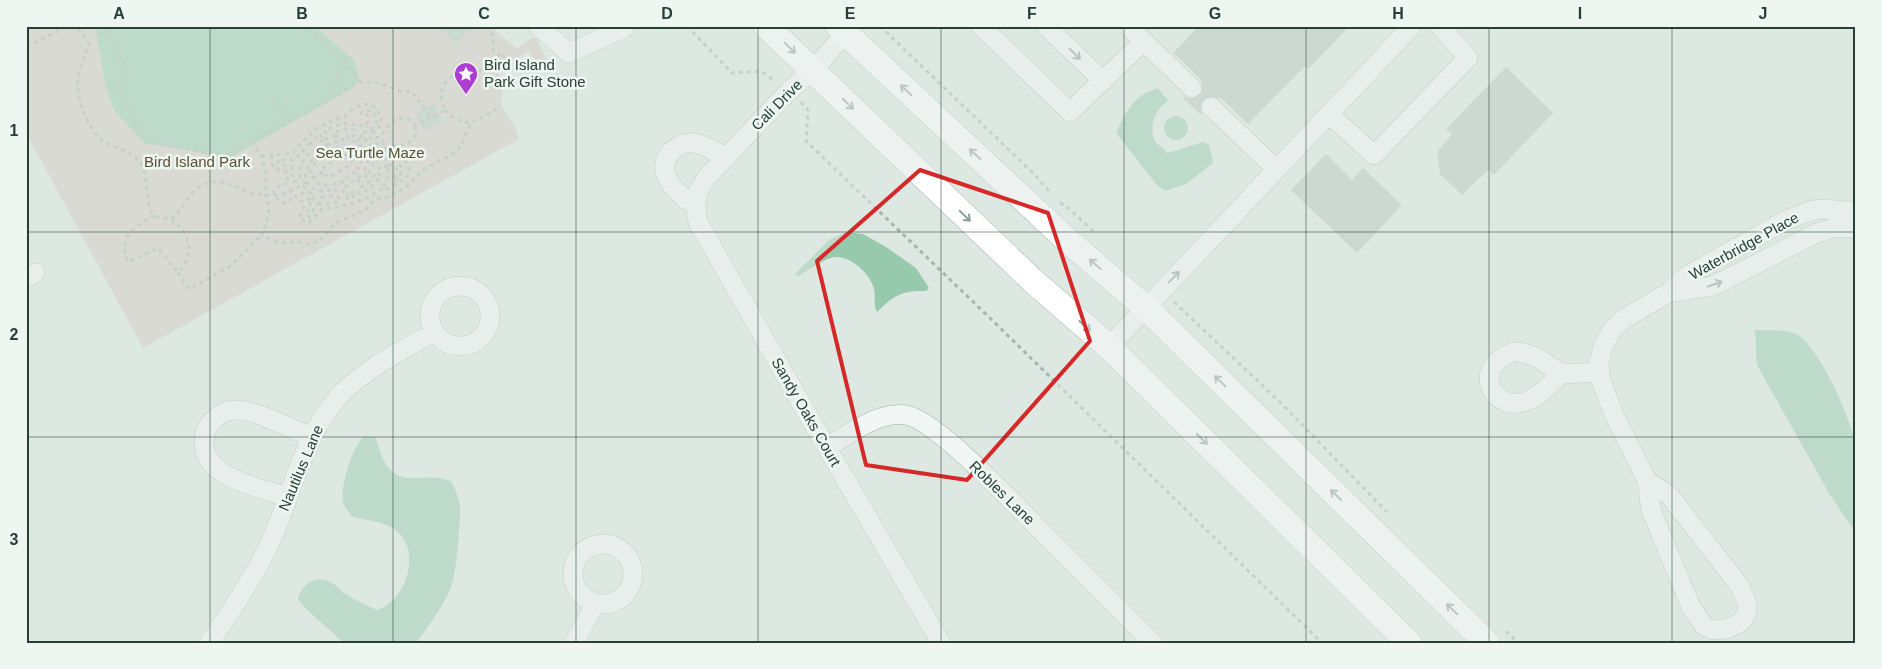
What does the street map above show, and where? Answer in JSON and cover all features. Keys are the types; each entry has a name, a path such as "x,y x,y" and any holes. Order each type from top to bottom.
{"main road":[{"path":"766,26 1032,280 1109,347 1409,643"},
{"path":"845,29 1068,242 1145,307 1487,643"}],"street":[{"path":"538,26 569,53 624,28 622,26"},
{"path":"981,26 1070,112 1103,81 1134,31 1192,88"},
{"path":"1046,26 1103,81"},
{"path":"1109,347 1412,26"},
{"path":"1329,114 1374,155 1468,58 1440,26"},
{"name":"Cali Drive","path":"696,206 696,197 700,186 708,176 790,90 813,70 845,29"},
{"path":"1211,106 1276,169"},
{"path":"696,206 682,198 667,178 665,170 669,154 684,143 693,142 725,158"},
{"name":"Sandy Oaks Court","path":"696,206 698,222 878,538 941,643"},
{"name":"Waterbridge Place","path":"1647,481 1669,495 1739,585 1747,603 1747,612 1744,620 1726,629 1714,630 1704,626 1698,619 1651,510 1647,481 1614,415 1601,381 1599,372 1603,346 1612,330 1625,318 1668,293 1686,276 1779,224 1813,210 1825,209 1856,212"},
{"path":"1779,224 1792,246"},
{"name":"Waterbridge Place","path":"1668,293 1713,286 1817,233 1833,228 1856,228"},
{"name":"Nautilus Lane","path":"209,643 241,595 268,549 312,437 326,413 341,394 360,378 395,354 435,332"},
{"path":"1562,374 1599,372"},
{"path":"288,497 240,481 214,467 204,449 206,430 218,416 236,410 246,411 263,417 312,437"},
{"name":"Robles Lane","path":"827,447 879,418 893,414 908,415 922,420 985,475 1154,643"},
{"path":"574,643 595,604"}],"path":[{"path":"105,26 124,66 118,91 146,141 225,156 359,82 379,83 402,91 412,92 431,117"},
{"path":"307,26 356,75 359,82"},
{"path":"487,26 493,36 493,54"},
{"path":"687,26 732,73 761,71 790,90 808,110 806,142 991,319 1322,643"},
{"path":"26,45 36,44 42,38 60,29 75,29 86,36 89,44 78,78 80,103 87,120 103,140 138,160 147,177 150,208 155,216"},
{"path":"493,60 502,52 506,60 486,70 471,70 452,75 442,88 441,96 445,110 449,115 464,123 471,123 501,106"},
{"path":"334,97 342,60"},
{"path":"275,102 287,122"},
{"path":"261,156 293,153 307,135 345,116 347,112 370,104 380,112 382,118 380,128 382,133 394,120 405,118 415,126 416,135 411,142 392,147 392,150 406,162 410,172 406,178 388,190 383,188"},
{"path":"366,126 368,116 364,112 361,113 371,110 376,118 372,129"},
{"path":"415,126 445,110"},
{"path":"315,136 319,142 328,138 325,131 342,123 366,126 372,129 378,137 372,140 366,133 361,132 357,142"},
{"path":"262,235 278,243 295,242 310,244 317,242 325,236 334,223 365,211 370,204 379,198 388,197 405,188 423,170 456,152 471,123"},
{"path":"372,129 380,128"},
{"path":"315,151 310,142 295,160 278,160 278,163 292,167 294,182 300,179 303,159 315,151 318,153 327,145 338,141 333,133 355,130 354,136 348,136 350,140 357,142 361,146 366,153 368,162 365,168 366,177 364,178 362,175 342,189 348,200"},
{"path":"320,134 327,145"},
{"path":"335,138 342,137 346,146"},
{"path":"274,195 282,203 288,203 294,195 305,204 300,219 309,223 316,218 322,209 351,205 383,188 389,172 386,166 383,142 371,147 366,140 360,138"},
{"path":"178,272 187,261 189,244 184,230 174,221 155,216 134,228 127,236 125,255 128,262 158,248 190,289 229,267 251,248 262,235 269,214 266,195 266,170 261,156 252,141"},
{"path":"329,190 319,191 313,189 306,182 305,171 312,160 314,162 328,152 346,146 356,148 361,146"},
{"path":"366,171 369,172 372,167 372,155 377,152 379,168 382,169 389,165 393,166 397,170 392,180 400,177 401,164 384,147"},
{"path":"321,174 320,170 340,158 351,153 354,157"},
{"path":"271,155 273,168 287,172 288,184 281,184 274,191 274,195"},
{"path":"318,203 328,204 340,200 333,184 339,181 344,182 348,176 359,170 358,167 362,158 359,155 354,157"},
{"path":"312,178 321,174 330,177 347,167 354,157"},
{"path":"302,184 314,197 306,215 309,217 321,198 332,196 326,184 319,185 312,178 310,172 315,164 314,162"},
{"path":"346,196 356,190 360,194 364,192 373,186 381,176 376,172 369,182 361,187 357,178"},
{"path":"170,219 182,209 199,187 211,183 229,184 254,194 274,195 285,193 306,182"},
{"path":"301,192 311,202"},
{"path":"351,193 354,198"}],"highlighted area":[{"path":"920,170 1048,213 1090,341 967,480 866,465 817,261"}],"green space":[{"name":"Bird Island Park","path":"26,26 490,26 517,49 529,39 536,38 547,59 544,63 536,63 529,51 498,70 503,84 501,106 515,126 519,139 143,348 26,133"}],"shaded area":[{"path":"95,26 315,26 354,60 359,78 353,88 228,159 189,150 144,143 114,110 106,88"},
{"path":"1158,88 1168,101 1160,108 1153,122 1152,128 1155,141 1168,153 1203,142 1209,145 1213,163 1186,184 1165,191 1157,185 1116,133 1131,105 1142,96"},
{"path":"1176,116 1184,120 1188,128 1184,136 1176,140 1168,136 1164,128 1168,120"},
{"path":"846,232 863,234 886,247 916,268 929,288 926,291 899,295 877,312 872,283 859,267 847,259 834,257 816,265 799,276 795,274 829,240"},
{"path":"1755,330 1794,333 1814,351 1833,385 1849,422 1856,449 1856,533 1830,495 1757,365"},
{"path":"363,437 375,437 381,455 394,473 401,477 436,478 451,481 459,500 458,547 451,587 431,623 416,643 344,643 304,607 298,599 306,585 315,580 321,580 332,583 348,596 377,610 387,606 395,598 407,577 409,553 406,542 399,533 389,526 351,516 343,502 343,487 348,468 355,450"}],"building":[{"path":"438,26 473,26 456,44"},
{"path":"1199,26 1350,26 1308,69 1305,66 1248,124 1220,97 1219,99 1208,96 1203,99 1200,105 1202,116 1183,98 1184,96 1189,99 1195,99 1200,96 1203,91 1203,85 1201,79 1173,53"},
{"path":"1506,67 1553,113 1494,175 1488,170 1462,195 1440,174 1437,152 1452,134 1446,129"},
{"path":"433,104 443,122 425,131 415,114"},
{"path":"1326,154 1352,180 1363,168 1402,205 1357,253 1291,190"}],"tunnel":[{"path":"1192,88 1211,107"}],"place":[{"name":"Bird Island Park Gift Stone","path":"466,95"}],"park label":[{"name":"Sea Turtle Maze","path":"370,153"}]}
